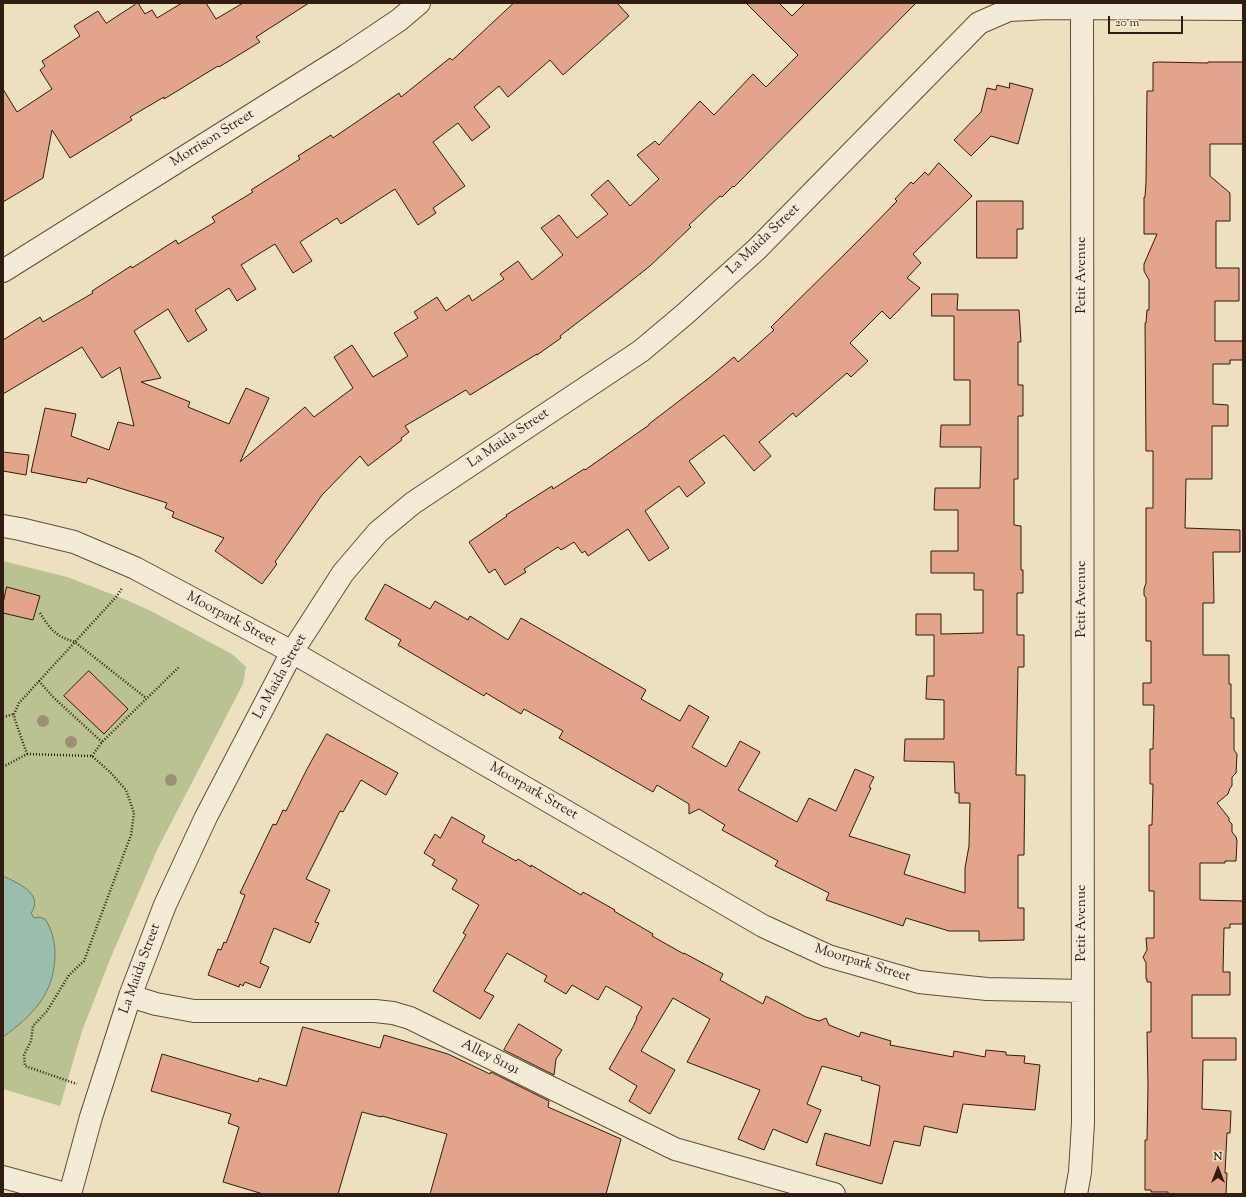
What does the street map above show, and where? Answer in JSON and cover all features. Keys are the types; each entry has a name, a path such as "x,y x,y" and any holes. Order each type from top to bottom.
{"street":[{"name":"Morrison Street","path":"3,271 347,55 399,20 418,3"},
{"name":"La Maida Street","path":"70,1194 130,996 165,905 206,817 292,652 343,573 378,532 412,503 641,351 685,314 756,249 979,23 1009,10 1082,5 1243,9"},
{"name":"Petit Avenue","path":"1076,1194 1080,1172 1083,1124 1082,5"},
{"name":"Moorpark Street","path":"3,526 74,542 135,568 292,652 763,926 828,956 919,982 987,989 1083,991"},
{"name":"Alley 81191","path":"130,996 156,1004 194,1011 375,1011 392,1013 410,1018 675,1149 834,1194"},
{"path":"3,1177 66,1194"}],"path":[{"path":"27,754 14,714 19,704 116,596 135,568"},
{"path":"40,613 51,630 63,639 75,642 146,698"},
{"path":"92,756 102,742 179,666"},
{"path":"39,682 54,698 102,742"},
{"path":"3,717 14,714"},
{"path":"3,767 27,754 92,756 110,772 126,790 134,813 131,835 84,961 68,975 48,1011 33,1026 31,1041 24,1055 25,1066 100,1091"}],"shaded area":[{"path":"3,561 67,577 124,599 151,611 232,654 246,667 243,684 157,850 111,957 82,1031 60,1106 3,1089"},
{"path":"3,876 21,885 32,895 34,906 31,913 34,918 39,917 45,919 50,927 53,936 55,954 51,980 40,1002 24,1020 3,1037"}],"building":[{"path":"138,3 145,14 152,10 157,18 182,3 206,3 216,19 243,3 309,3 256,37 260,42 164,99 164,97 130,117 132,120 70,158 52,130 43,178 3,202 3,89 17,112 52,89 40,70 45,66 42,61 80,36 74,26 98,11 106,23"},
{"path":"514,3 617,3 629,16 563,75 550,60 508,97 499,86 474,107 490,127 472,141 458,123 433,142 465,186 433,208 436,213 418,225 395,189 341,224 337,218 300,242 312,261 293,273 275,244 241,265 256,289 237,301 229,288 195,310 207,330 188,342 168,309 134,331 161,378 141,382 190,402 188,407 229,424 246,388 269,398 240,462 305,407 314,417 353,388 334,357 352,345 373,377 408,356 394,333 418,318 414,312 437,297 446,311 469,295 472,301 504,279 500,274 518,261 532,280 563,255 541,228 559,215 577,238 608,214 591,195 608,180 630,206 659,179 637,155 655,141 659,145 700,101 714,115 753,74 766,87 798,55 746,3 779,3 792,16 805,3 916,3 734,187 733,186 722,197 720,196 689,225 691,227 650,266 560,336 561,338 537,355 470,395 466,390 405,426 409,432 401,438 402,440 368,466 360,456 322,495 275,562 277,564 262,584 215,551 224,538 172,517 174,512 165,508 167,503 88,478 86,483 31,472 45,408 76,414 71,436 109,450 118,422 134,426 120,367 102,378 82,347 3,394 3,340 40,317 43,322 93,293 92,291 131,266 132,268 176,240 178,244 215,222 212,217 253,192 251,190 300,159 298,156 331,135 333,138 399,93 401,97 450,58 452,60"},
{"path":"1243,62 1243,144 1210,144 1210,176 1230,193 1230,221 1216,221 1216,268 1239,268 1239,301 1215,301 1215,341 1243,341 1243,360 1230,360 1230,364 1213,364 1213,404 1228,405 1228,426 1212,426 1212,479 1186,479 1185,528 1240,530 1240,552 1213,552 1214,603 1203,603 1203,655 1229,655 1231,718 1234,718 1234,750 1237,754 1236,773 1232,777 1232,786 1228,794 1217,803 1232,824 1232,832 1237,841 1236,861 1225,861 1225,863 1200,863 1200,900 1243,901 1243,924 1230,924 1230,928 1224,928 1223,972 1230,972 1230,995 1192,995 1192,1038 1236,1038 1236,1060 1203,1060 1202,1109 1231,1111 1230,1133 1227,1133 1225,1173 1227,1173 1226,1194 1168,1194 1168,1192 1151,1192 1151,1190 1145,1190 1145,1140 1147,1140 1148,1086 1147,1032 1151,1032 1151,982 1147,982 1146,979 1146,963 1143,957 1147,950 1146,938 1154,938 1154,891 1149,891 1149,825 1152,825 1153,784 1150,784 1150,749 1153,749 1154,705 1143,705 1143,683 1151,683 1151,641 1146,641 1146,598 1144,595 1146,583 1146,508 1153,508 1153,451 1146,451 1145,323 1147,310 1149,310 1149,280 1144,271 1144,264 1157,234 1144,234 1144,197 1146,182 1147,91 1153,91 1153,63"},
{"path":"1010,83 1033,89 1018,144 991,136 971,156 954,140 981,112 987,88 996,90 997,85 1009,88"},
{"path":"939,163 972,196 913,254 921,263 907,278 920,288 890,319 882,311 850,343 868,361 851,377 847,373 796,417 793,413 759,442 771,456 754,471 724,435 689,461 705,483 687,497 679,486 645,511 669,548 649,561 628,529 588,556 585,551 582,553 574,542 561,550 558,547 524,569 526,572 505,585 495,569 489,573 469,542 507,516 506,515 552,486 553,489 584,469 585,470 649,425 734,357 738,362 774,330 771,327 897,201 895,199 911,182 913,184 925,172 928,175"},
{"path":"977,201 1023,201 1023,229 1017,229 1017,258 977,258"},
{"path":"932,294 958,294 957,310 1019,310 1021,342 1018,342 1018,385 1023,385 1023,416 1018,416 1018,479 1014,479 1014,525 1021,526 1021,570 1023,570 1023,593 1017,593 1017,635 1024,635 1024,667 1018,667 1016,775 1025,775 1024,855 1018,855 1018,908 1024,908 1024,940 979,941 979,931 949,931 906,918 903,926 826,900 829,893 775,866 778,861 722,830 725,825 699,809 689,814 689,804 657,785 653,792 559,738 563,731 524,709 521,714 486,693 484,696 398,645 401,640 365,619 385,584 430,609 435,601 468,620 470,616 508,640 521,618 646,690 641,699 680,721 689,705 709,717 692,747 726,767 740,741 760,752 738,790 797,822 809,798 836,811 855,769 874,777 869,787 871,788 849,836 910,855 904,874 965,893 965,868 969,846 970,803 959,803 959,793 955,793 954,762 904,761 905,739 944,739 944,700 926,699 927,676 934,676 934,635 916,635 916,614 941,614 941,634 983,633 983,590 974,590 974,573 931,573 931,551 958,551 958,510 934,510 935,488 980,488 981,447 940,447 941,425 970,425 970,380 954,380 954,316 932,316"},
{"path":"3,452 29,455 26,475 3,471"},
{"path":"7,587 40,596 33,620 3,613 3,604"},
{"path":"89,671 128,709 104,734 64,696"},
{"path":"327,734 398,773 386,795 361,780 343,812 340,811 306,879 330,890 315,922 319,923 310,943 274,928 260,963 269,967 260,988 245,982 243,986 240,984 239,987 208,975 218,949 221,950 224,942 226,943 245,895 240,893 273,824 276,825 283,810 286,811 307,769"},
{"path":"452,817 485,836 482,842 516,861 518,859 531,867 531,865 581,895 583,892 615,910 614,911 653,934 652,936 723,974 720,980 763,1004 766,996 806,1017 819,1021 826,1018 829,1025 859,1037 861,1032 891,1041 890,1045 953,1057 954,1051 985,1057 986,1050 1006,1052 1006,1055 1025,1056 1024,1063 1040,1065 1035,1110 963,1104 957,1133 924,1126 920,1146 894,1141 882,1184 816,1165 825,1133 870,1146 880,1086 861,1080 862,1077 822,1066 807,1104 821,1110 807,1143 773,1129 764,1150 738,1139 760,1090 687,1062 710,1019 673,998 641,1051 675,1070 650,1114 629,1101 637,1086 609,1069 633,1027 642,1007 606,986 598,1000 572,985 566,994 544,981 547,976 507,953 484,991 494,996 480,1019 433,991 466,935 463,933 479,905 452,889 457,880 432,865 435,860 424,853 435,834 440,838"},
{"path":"519,1024 562,1050 556,1059 554,1075 504,1050"},
{"path":"303,1027 380,1048 384,1035 448,1054 490,1074 491,1072 549,1101 548,1107 621,1139 606,1194 430,1194 447,1134 362,1112 338,1194 263,1194 223,1182 239,1127 228,1123 231,1114 151,1091 162,1054 258,1082 259,1078 286,1086"}]}
